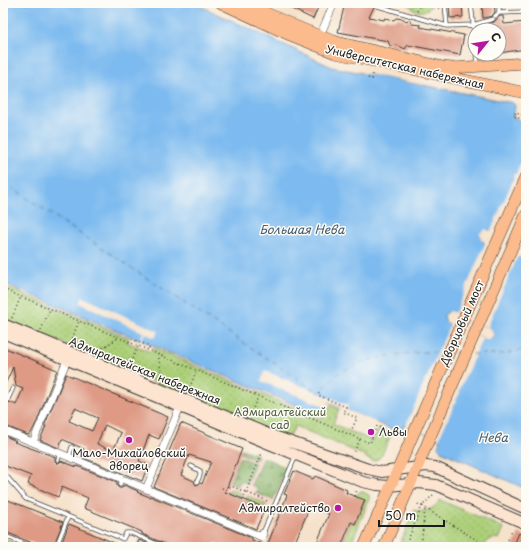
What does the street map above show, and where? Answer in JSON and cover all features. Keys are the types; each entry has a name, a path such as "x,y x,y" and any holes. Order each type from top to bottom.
{"main road":[{"name":"Университетская набережная","path":"221,3 318,41 337,42 443,67 453,68 526,64"},
{"name":"Университетская набережная","path":"245,3 294,26 334,53 526,93"},
{"name":"Дворцовый мост","path":"364,547 389,486 415,431 526,176"},
{"name":"Дворцовый мост","path":"384,547 526,215"},
{"name":"Адмиралтейская набережная","path":"3,324 271,435 368,469 382,472 417,467 435,467 526,509"},
{"name":"Адмиралтейская набережная","path":"3,333 363,482 389,486 428,483 436,485 526,524"}],"street":[{"path":"318,41 334,3"},
{"path":"33,442 67,360"},
{"path":"146,489 158,453 180,407"},
{"path":"3,430 33,442 59,456 69,457 122,480 188,504 262,537 263,533"}],"lane":[{"path":"445,3 447,26"},
{"path":"471,3 473,22"},
{"path":"499,3 500,13"},
{"path":"378,6 447,26 467,25"},
{"path":"481,22 500,13 526,12"},
{"path":"477,62 478,67"},
{"path":"7,401 13,388"},
{"path":"69,457 72,447"},
{"path":"263,533 296,454"},
{"path":"191,466 200,471 197,482"},
{"path":"3,474 26,499 123,540 126,533 131,533 164,547"},
{"path":"56,547 68,517"},
{"path":"3,535 32,547"}],"path":[{"path":"415,17 420,3"},
{"path":"368,78 372,79 373,72"},
{"path":"526,116 516,112 514,116 526,121"},
{"path":"3,289 370,443 377,426 393,433"},
{"path":"12,318 21,296"},
{"path":"42,330 50,309"},
{"path":"71,342 79,321"},
{"path":"96,352 118,337"},
{"path":"129,342 132,339 149,346 149,350"},
{"path":"129,366 138,346"},
{"path":"158,354 163,381"},
{"path":"188,391 197,370"},
{"path":"319,393 318,396 346,407 343,412 357,418 352,429"},
{"path":"249,417 258,396"},
{"path":"353,455 360,439"},
{"path":"243,500 262,452"},
{"path":"222,488 226,490 230,486 275,504"},
{"path":"355,496 358,488"},
{"path":"405,547 422,506 433,495"},
{"path":"415,503 488,547"},
{"path":"421,547 425,508"},
{"path":"505,547 512,530"}],"shaded area":[{"path":"229,443 287,468 261,531 203,507"}],"green space":[{"path":"408,3 433,3 424,11 417,11"},
{"name":"Адмиралтейский сад","path":"3,286 129,338 127,342 151,352 153,348 318,418 324,417 330,405 339,409 333,424 373,441 379,429 391,434 382,455 373,461 366,458 366,456 295,426 290,436 287,438 3,318"},
{"path":"242,449 258,455 256,460 240,453"},
{"path":"240,457 255,463 247,483 240,481 238,486 230,483"},
{"path":"263,457 287,468 273,500 256,493 258,488 251,485"},
{"path":"230,489 242,494 241,498 227,492"},
{"path":"361,491 369,495 369,500 350,547 341,547 351,522 355,524 365,501 356,497"},
{"path":"247,496 266,504 265,508 246,500"},
{"path":"440,500 504,528 499,539 494,538 489,540 483,547 399,547 414,510 428,510 435,506"},
{"path":"3,538 24,547 14,547 3,542"}],"water":[{"name":"Большая Нева","path":"3,3 194,3 332,67 513,103 515,108 513,117 526,124 526,178 514,173 526,183 526,247 524,244 490,230 485,230 480,235 484,243 518,258 526,257 526,489 441,451 438,446 440,440 405,424 401,431 396,431 328,402 323,414 319,415 3,283","holes":["448,312 454,312 492,329 492,338 484,338 446,322 444,316","426,377 459,392 459,396 426,381"]}],"pier":[{"path":"362,71 423,83 423,85 362,73"},
{"path":"526,150 526,238 523,244 526,249 491,232 484,232 482,234 483,239 487,242 518,255 526,255 526,257 517,258 488,325 489,328 492,329 493,336 488,340 484,338 482,339 459,391 459,396 439,439 406,425 424,381 450,325 446,322 445,315 450,311 456,311 485,244 484,241 481,240 480,233 486,229 489,231 491,230 514,178 514,173 516,174","holes":["451,313 487,327 490,330 491,335 482,337 451,323 446,317"]},
{"path":"83,297 158,331 155,338 145,333 141,341 150,344 149,346 132,339 132,337 140,340 143,332 80,303"},
{"path":"265,371 348,405 347,410 376,422 375,424 341,410 342,408 329,402 326,407 261,381"}],"building":[{"path":"279,3 320,3 313,19"},
{"path":"346,3 376,3 369,17 384,20 385,18 394,20 396,18 404,19 404,21 410,20 412,24 421,25 420,27 464,35 460,55 408,45 405,49 397,45 390,46 388,41 338,32"},
{"path":"449,3 462,3 463,17 450,18"},
{"path":"482,3 494,3 495,12 492,16 483,18"},
{"path":"500,16 503,16 504,22 494,22"},
{"path":"526,22 526,49 507,52 507,24"},
{"path":"3,347 57,370 37,421 31,433 28,435 3,425 3,400 6,404 10,402 16,405 23,389 16,386 13,367 3,389"},
{"path":"66,374 168,417 159,439 149,435 139,461 148,465 142,481 81,457 84,449 62,439 59,448 40,440 46,426 45,427","holes":["75,408 98,418 92,431 69,421","105,425 121,433 113,451 97,444"]},
{"path":"181,423 242,449 225,492 265,508 256,529 154,487","holes":["189,455 211,462 202,484 200,483 196,485 194,481 181,475"]},
{"path":"3,435 16,441 14,442 55,457 55,461 57,463 61,461 77,466 117,482 117,486 119,488 122,488 124,485 138,491 137,492 252,538 252,540 267,546 287,495 284,494 294,471 313,479 315,476 347,490 346,493 365,500 355,524 351,522 341,547 315,547 329,514 310,506 293,547 225,547 215,543 214,547 167,547 165,544 142,534 142,532 84,508 88,498 62,487 58,497 28,484 31,476 3,465"},
{"path":"3,498 63,522 53,547 42,547 3,531"},
{"path":"69,524 124,547 60,547"},
{"path":"519,533 526,537 526,547 513,547"},
{"path":"139,540 156,547 136,547"}],"ferry route":[{"path":"3,182 319,393 338,373 364,361 392,355 424,352 443,353"},
{"path":"472,354 506,353 519,351 526,348"},
{"path":"454,353 461,353"}],"place":[{"name":"Львы","path":"371,432"},
{"name":"Мало-Михайловский дворец","path":"129,440"},
{"name":"Адмиралтейство","path":"338,508"}],"water label":[{"name":"Нева","path":"493,438"}]}
